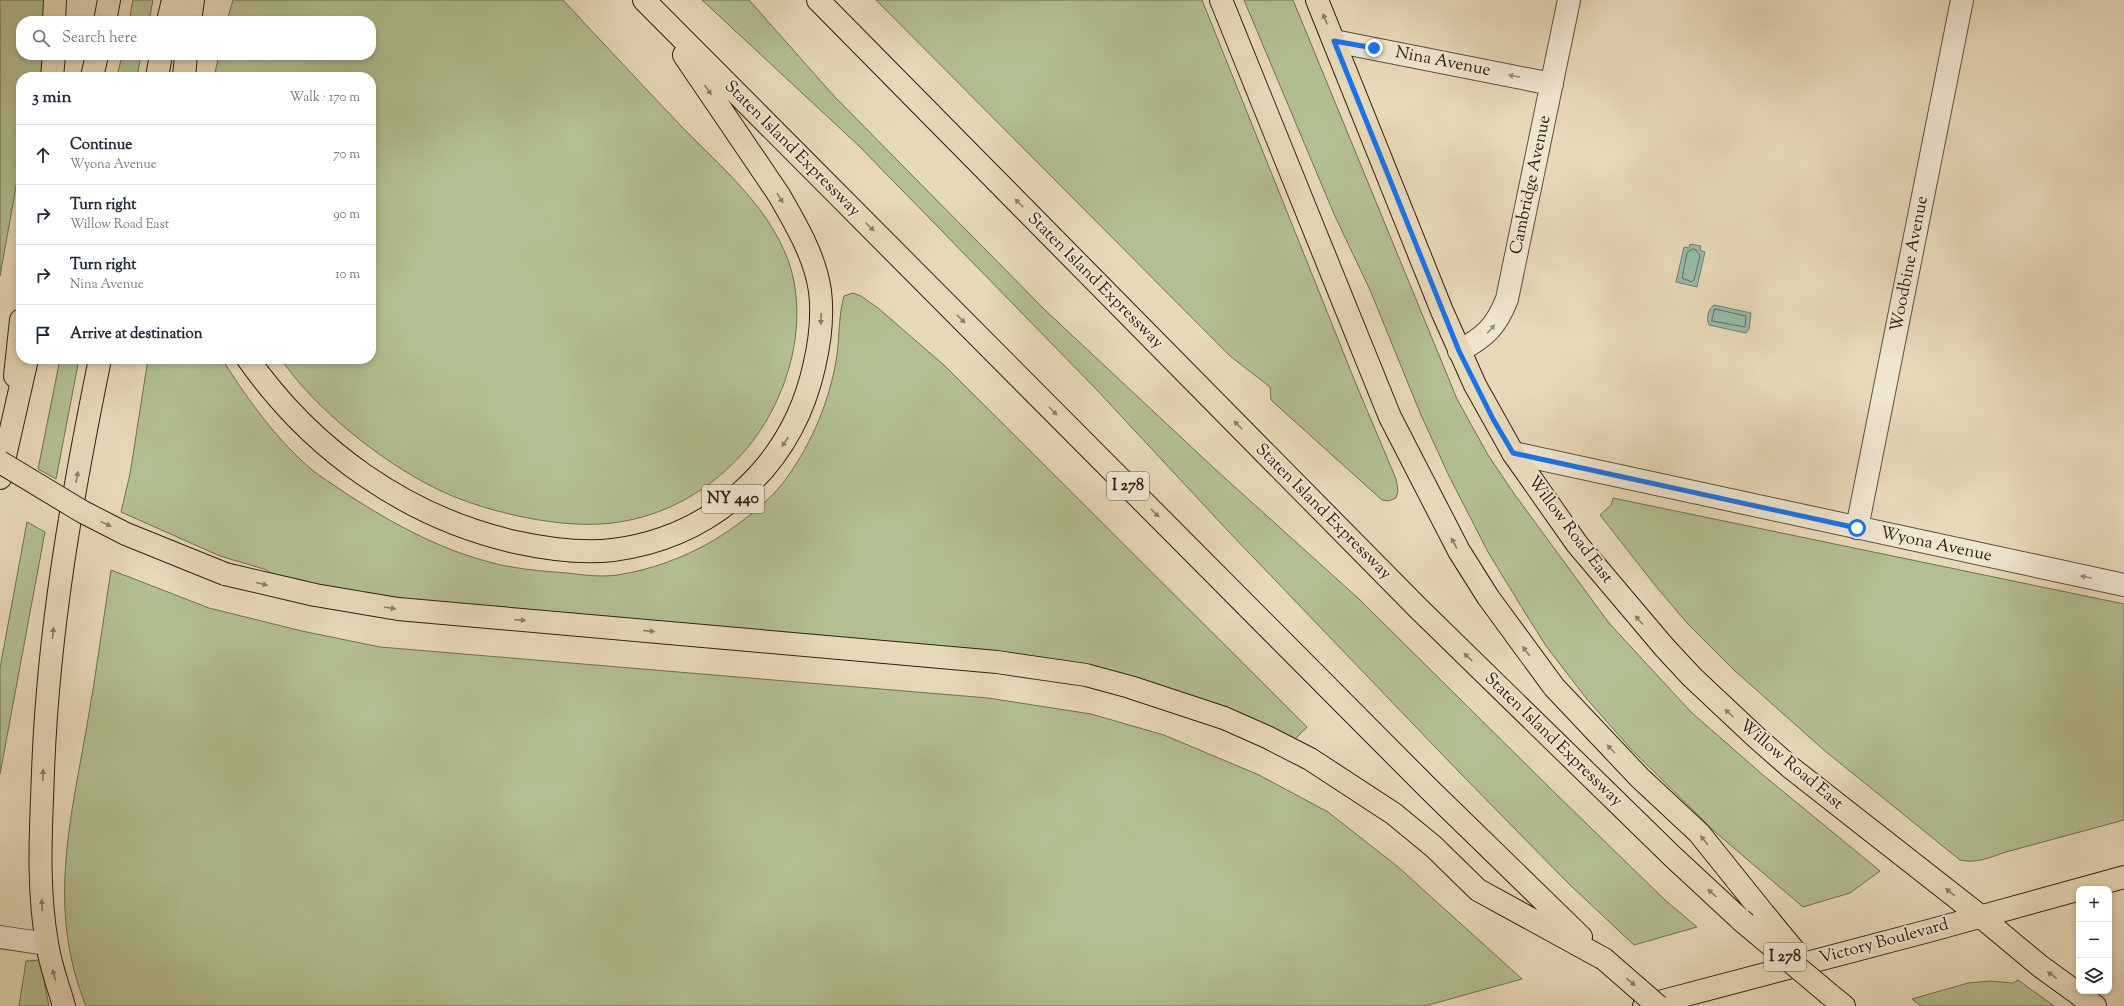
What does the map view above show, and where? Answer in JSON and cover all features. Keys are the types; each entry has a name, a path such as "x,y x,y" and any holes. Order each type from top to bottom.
{"main road":[{"path":"54,16 55,0"},
{"path":"106,16 109,0"},
{"path":"169,16 172,0"},
{"path":"191,16 193,0"},
{"name":"Staten Island Expressway","path":"818,0 1419,609 1672,856 1741,920 1837,1000"},
{"path":"1221,0 1390,417 1459,551 1488,597 1554,687 1640,778 1698,833 1837,1000"},
{"name":"Willow Road East","path":"1317,0 1459,351 1489,413 1513,453 1577,544 1635,615 1692,677 1790,767 1980,916 2040,966 2095,1006"},
{"name":"Staten Island Expressway","path":"649,5 1429,789 1604,959 1658,1006"},
{"name":"NY 440","path":"252,364 304,426 359,471 394,494 429,513 490,536 551,550 612,550 640,545 694,525 738,496 758,478 773,460 799,417 809,388 819,344 821,311 820,291 806,243 779,195 649,5"},
{"path":"52,72 54,60"},
{"path":"93,72 96,60"},
{"path":"158,72 160,60"},
{"path":"184,72 186,60"},
{"path":"9,441 17,364"},
{"path":"0,478 26,364"},
{"path":"64,1006 55,978 47,944 42,908 40,836 49,672 62,568 99,364"},
{"path":"0,462 82,512 126,534 225,574 315,595 398,609 997,662 1086,675 1130,687 1224,718 1267,737 1310,759 1394,814 1434,847 1478,890 1604,959"},
{"name":"Victory Boulevard","path":"1644,1006 2124,877"}],"street":[{"name":"Cambridge Avenue","path":"1459,351 1479,340 1492,329 1502,313 1507,299 1569,0"},
{"name":"Woodbine Avenue","path":"1857,528 1962,0"},
{"name":"Nina Avenue","path":"1334,41 1552,84"},
{"name":"Wyona Avenue","path":"1513,453 2124,585"},
{"path":"0,936 47,944"}],"shaded area":[{"path":"0,0 45,0 45,16 16,16 16,60 44,60 43,72 16,72 16,187 0,276"},
{"path":"133,0 153,0 150,16 130,16"},
{"path":"233,0 563,0 683,128 743,189 769,222 788,260 796,294 797,312 794,347 785,382 778,398 765,424 748,447 728,468 706,486 682,501 656,513 628,520 600,524 581,524 538,520 493,510 452,496 393,464 350,432 312,396 295,378 285,364 376,364 376,72 215,72 218,60 376,60 376,16 228,16"},
{"path":"702,0 749,0 834,96 1045,310 1216,470 1359,599 1665,900 1697,927 1634,945 1569,884 1460,773 1229,532 1096,389 859,146"},
{"path":"876,0 1202,0 1356,384 1396,479 1398,491 1396,498 1388,501 1382,500 1271,400 1270,387 1230,356"},
{"path":"1244,0 1293,0 1457,399 1488,455 1515,495 1609,623 1691,712 1763,775 1880,871 1850,893 1803,907 1714,831 1631,749 1586,698 1546,646 1488,552 1449,476 1421,415 1370,290 1334,214"},
{"path":"121,60 140,60 138,72 118,72"},
{"path":"853,293 861,296 878,308 945,366 1307,727 1294,740 1171,689 386,601 276,580 267,570 220,556 121,512 130,474 147,364 225,364 274,432 312,470 358,501 412,532 469,556 518,568 602,576 623,574 653,567 695,550 722,535 756,510 783,483 797,463 812,435 829,391 836,361 844,296"},
{"path":"59,364 78,364 56,479 38,469"},
{"path":"1613,498 2124,604 2124,820 1983,859 1972,861 1960,860 1825,751 1734,670 1687,623 1654,584 1600,515 1611,505"},
{"path":"27,522 45,532 0,774 0,668"},
{"path":"111,570 209,608 302,631 380,647 988,698 1091,714 1164,735 1259,775 1328,812 1397,866 1522,979 1425,1006 86,1006 74,970 67,935 65,901 66,866 74,797"},
{"path":"40,960 49,1006 19,1006 26,961"},
{"path":"2018,980 2054,1006 1921,1006 1912,999 1968,983 1989,981 2013,983"}],"water":[{"path":"1690,244 1701,246 1700,250 1705,252 1697,287 1676,282 1684,247 1689,248"},
{"path":"1714,305 1751,313 1749,329 1746,333 1709,325 1708,314"}],"route":[{"path":"1374,48 1334,41 1459,351 1493,419 1513,453 1560,462 1857,528"}]}
